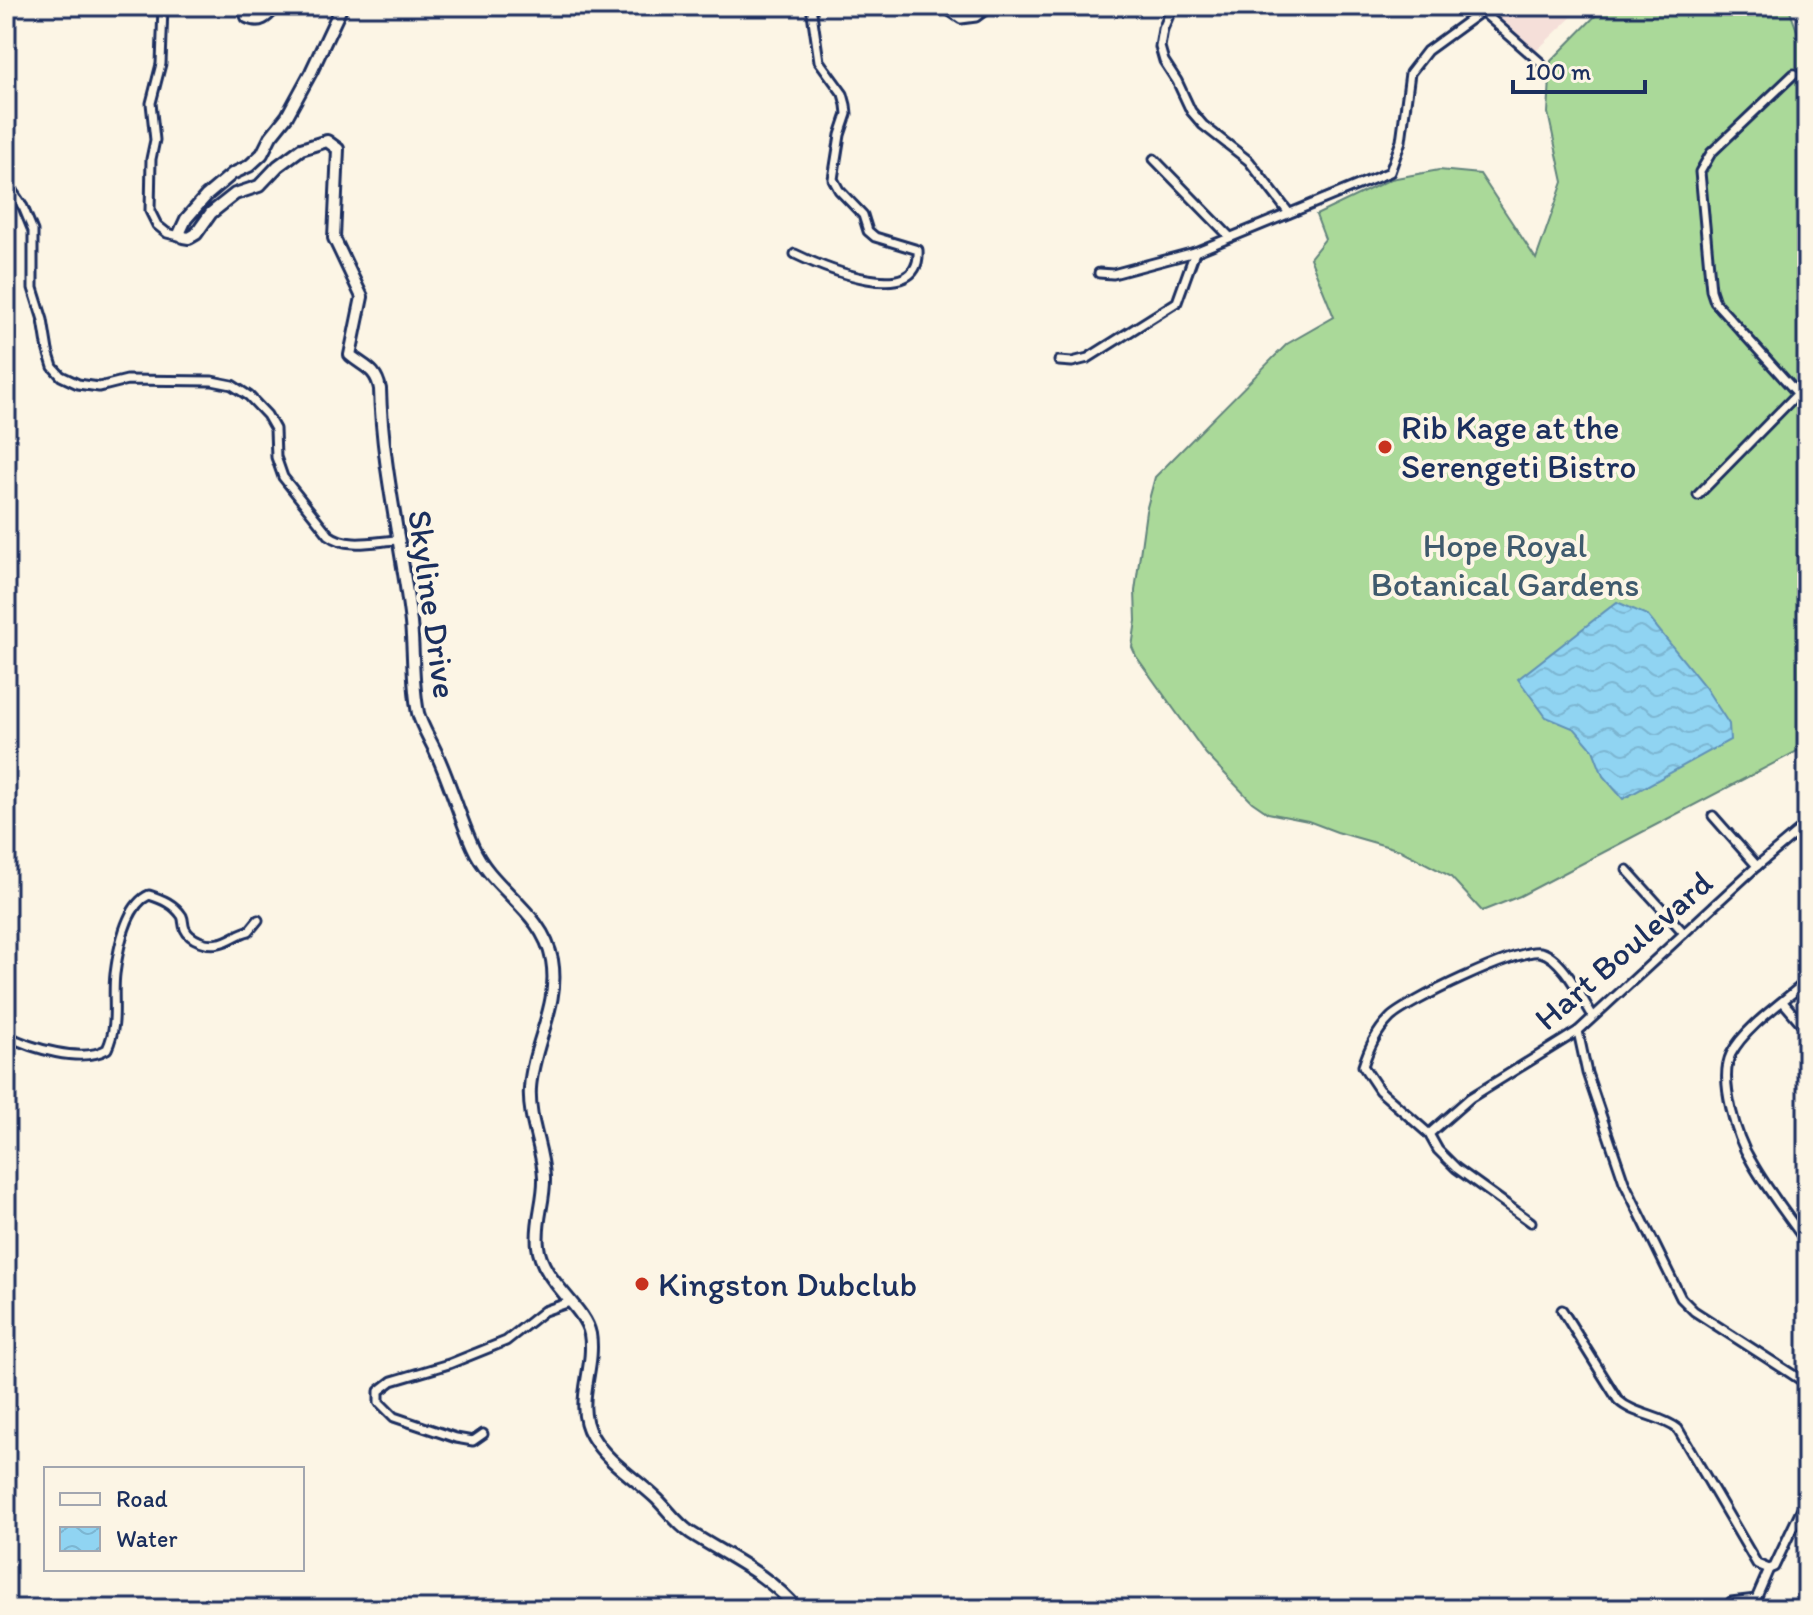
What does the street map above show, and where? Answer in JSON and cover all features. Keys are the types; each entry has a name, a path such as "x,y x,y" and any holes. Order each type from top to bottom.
{"street":[{"path":"163,6 161,64 151,103 155,140 151,159 150,211 157,225 167,233 183,237"},
{"path":"244,6 247,17 254,21 262,20 276,6"},
{"path":"183,237 180,232 186,219 206,196 262,154 311,72 342,6"},
{"path":"795,254 868,281 904,276 915,269 918,259 918,250 875,237 868,231 863,215 839,190 833,179 833,166 847,114 846,105 843,94 819,61 811,6"},
{"path":"942,6 961,19 976,17 991,6"},
{"path":"1173,6 1163,29 1160,47 1164,61 1191,111 1203,125 1249,161 1289,213"},
{"path":"1099,273 1113,274 1195,252 1390,172 1401,141 1410,73 1427,51 1479,9 1541,63"},
{"path":"1794,74 1711,153 1700,172 1711,290 1715,302 1797,393"},
{"path":"6,158 7,136"},
{"name":"Skyline Drive","path":"183,237 196,234 211,213 235,194 259,186 278,166 301,149 327,141 338,149 334,238 362,297 350,355 368,366 378,377 397,540 411,622 419,716 475,851 538,926 551,958 554,991 533,1066 530,1089 530,1111 544,1177 537,1237 543,1265 590,1332 590,1361 583,1409 592,1437 615,1464 658,1500 687,1531 739,1561 788,1597 797,1609"},
{"path":"1154,159 1229,236"},
{"path":"6,182 23,207 33,231 33,288 53,367 61,376 78,384 99,387 127,380 212,381 232,385 249,396 267,415 275,429 276,457 283,477 329,535 336,541 348,543 397,540"},
{"path":"1059,361 1088,358 1177,302 1195,252"},
{"path":"1698,495 1807,384"},
{"path":"1713,816 1757,866"},
{"name":"Hart Boulevard","path":"1429,1134 1470,1098 1578,1031 1807,824"},
{"path":"1627,870 1684,933"},
{"path":"6,1035 20,1043 81,1056 97,1055 107,1049 116,1018 115,974 127,920 141,899 149,895 172,905 183,918 185,929 206,944 232,939 249,931 258,920"},
{"path":"1531,1222 1456,1168 1438,1150 1429,1134 1379,1090 1363,1066 1370,1044 1391,1017 1487,967 1539,951 1559,963 1593,1016"},
{"path":"6,964 6,983"},
{"path":"1807,981 1745,1036 1730,1056 1726,1076 1731,1108 1749,1159 1807,1243"},
{"path":"1783,1002 1807,1030"},
{"path":"1578,1031 1587,1073 1624,1182 1681,1298 1694,1311 1801,1380 1807,1387"},
{"path":"483,1434 473,1441 456,1438 394,1417 379,1402 379,1391 392,1381 449,1364 506,1341 544,1311 570,1302"},
{"path":"1562,1310 1618,1400 1625,1406 1667,1421 1678,1429 1757,1564 1769,1569"},
{"path":"1750,1609 1807,1497"},
{"path":"1731,1602 1756,1599"}],"shaded area":[{"path":"1484,6 1583,6 1535,52"}],"green space":[{"name":"Hope Royal Botanical Gardens","path":"1605,6 1788,6 1807,58 1807,746 1520,896 1482,911 1450,876 1400,850 1308,821 1268,813 1252,802 1206,754 1136,656 1132,647 1136,621 1135,591 1146,511 1155,477 1287,344 1334,317 1310,258 1325,239 1316,215 1391,179 1439,170 1480,174 1536,259 1563,182 1548,113 1551,61"}],"water":[{"path":"1617,602 1647,615 1705,687 1729,724 1730,740 1623,799 1603,776 1593,750 1575,729 1546,717 1518,679"}],"place":[{"name":"Rib Kage at the Serengeti Bistro","path":"1385,447"},
{"name":"Kingston Dubclub","path":"642,1284"}]}
